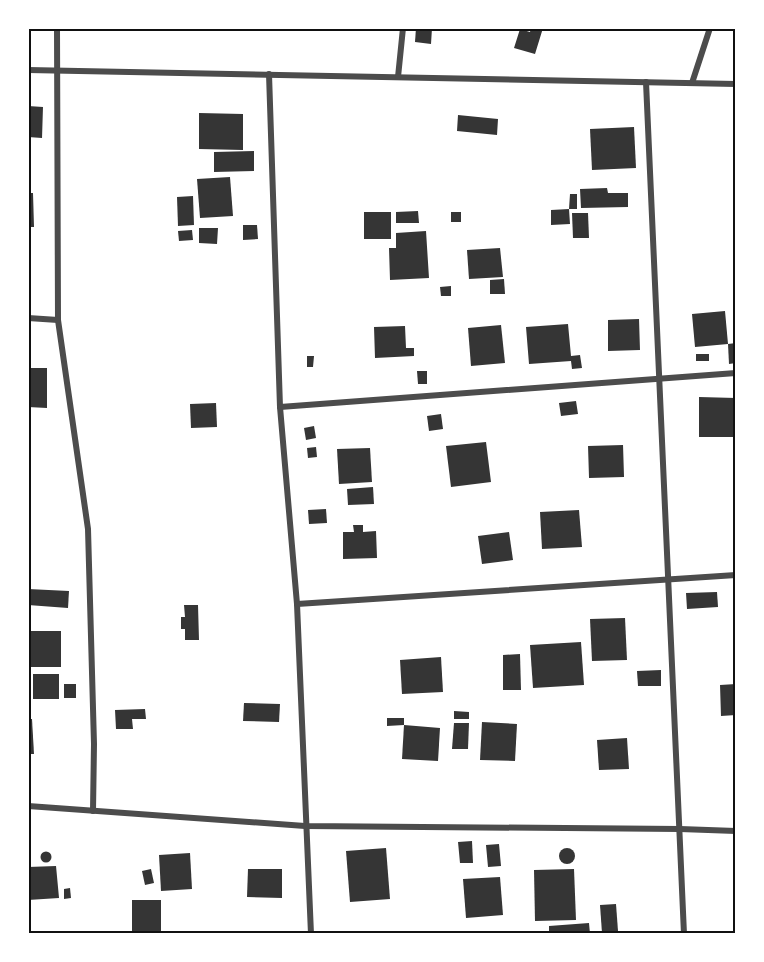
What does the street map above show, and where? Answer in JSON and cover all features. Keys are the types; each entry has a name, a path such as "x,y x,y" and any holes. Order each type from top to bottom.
{"street":[{"path":"57,28 58,320 87,529 94,744 93,811"},
{"path":"398,77 404,28"},
{"path":"692,82 710,28"},
{"path":"28,70 735,84"},
{"path":"269,74 280,407 297,604 311,933"},
{"path":"646,82 684,933"},
{"path":"28,318 58,320"},
{"path":"280,407 735,373"},
{"path":"297,604 735,575"},
{"path":"28,806 305,826 735,831"}],"building":[{"path":"416,28 432,28 431,44 415,42"},
{"path":"531,28 543,28 535,54 514,48 520,29 530,32"},
{"path":"28,106 43,107 42,138 28,137"},
{"path":"199,113 243,114 243,150 199,149"},
{"path":"458,115 498,119 497,135 457,131"},
{"path":"634,127 636,168 592,170 590,129"},
{"path":"254,151 254,171 214,172 214,152"},
{"path":"230,177 233,216 200,218 197,179"},
{"path":"607,188 608,193 628,193 628,207 581,208 580,189"},
{"path":"28,193 33,193 34,227 28,227"},
{"path":"570,194 577,194 577,209 569,209"},
{"path":"193,196 194,225 178,226 177,197"},
{"path":"569,209 570,224 551,225 551,210"},
{"path":"418,211 419,223 396,223 396,212"},
{"path":"364,212 391,212 391,239 364,239"},
{"path":"451,212 461,212 461,222 451,222"},
{"path":"572,213 588,213 589,238 573,238"},
{"path":"243,225 257,225 258,239 243,240"},
{"path":"199,228 218,228 217,244 199,243"},
{"path":"192,230 193,240 179,241 178,231"},
{"path":"426,231 429,278 390,280 389,248 396,248 396,233"},
{"path":"500,248 503,277 469,279 467,250"},
{"path":"504,279 505,294 490,294 490,280"},
{"path":"451,286 451,296 441,296 440,287"},
{"path":"725,311 728,344 695,347 692,314"},
{"path":"639,319 640,350 608,351 608,320"},
{"path":"568,324 571,356 580,355 582,368 572,369 571,361 529,364 526,327"},
{"path":"501,325 505,363 471,366 468,328"},
{"path":"405,326 406,348 414,348 414,356 375,358 374,327"},
{"path":"736,343 736,363 729,364 728,344"},
{"path":"696,354 709,354 709,361 696,361"},
{"path":"307,356 314,356 313,367 307,367"},
{"path":"28,368 47,368 47,408 28,407"},
{"path":"417,371 427,371 427,384 418,384"},
{"path":"699,397 736,398 736,437 699,437"},
{"path":"576,401 578,414 561,416 559,403"},
{"path":"216,403 217,427 191,428 190,404"},
{"path":"441,414 443,429 429,431 427,416"},
{"path":"314,426 316,438 306,440 304,428"},
{"path":"486,442 491,482 451,487 446,446"},
{"path":"623,445 624,477 589,478 588,446"},
{"path":"316,447 317,457 308,458 307,448"},
{"path":"370,448 372,482 339,484 337,449"},
{"path":"373,487 374,504 348,505 347,489"},
{"path":"326,509 327,523 309,524 308,510"},
{"path":"579,510 582,547 542,549 540,512"},
{"path":"353,525 363,525 363,532 376,531 377,558 343,559 343,532 354,532"},
{"path":"509,532 513,560 482,564 478,536"},
{"path":"28,589 69,591 68,608 28,605"},
{"path":"717,592 718,607 687,609 686,593"},
{"path":"184,605 198,605 199,640 185,640 185,629 181,629 181,617 185,617"},
{"path":"625,618 627,660 592,661 590,619"},
{"path":"28,631 61,631 61,667 28,667"},
{"path":"581,642 584,685 533,688 530,645"},
{"path":"520,654 521,690 503,690 503,655"},
{"path":"441,657 443,692 402,694 400,660"},
{"path":"661,670 661,686 638,686 637,671"},
{"path":"33,674 59,674 59,699 33,699"},
{"path":"64,684 76,684 76,698 64,698"},
{"path":"736,684 736,715 721,716 720,685"},
{"path":"244,703 280,704 279,722 243,721"},
{"path":"145,709 146,719 132,719 133,729 116,729 115,710"},
{"path":"454,711 469,712 469,719 454,719"},
{"path":"387,718 404,718 404,725 387,726"},
{"path":"28,719 32,719 34,754 28,754"},
{"path":"482,722 517,724 515,761 480,760"},
{"path":"454,723 469,723 468,749 452,749"},
{"path":"404,725 440,728 438,761 402,759"},
{"path":"627,738 629,769 599,770 597,740"},
{"path":"472,841 473,863 460,863 458,842"},
{"path":"499,844 501,866 488,867 486,845"},
{"path":"386,848 390,899 350,902 346,851"},
{"path":"564,848 570,848 575,856 573,862 564,864 559,859 559,853"},
{"path":"46,852 50,853 50,861 46,862 42,861 41,857 42,853"},
{"path":"190,853 192,889 161,891 159,855"},
{"path":"56,866 59,898 28,900 28,867"},
{"path":"151,869 154,883 145,885 142,871"},
{"path":"248,869 282,869 282,898 247,897"},
{"path":"574,869 576,920 535,921 534,870"},
{"path":"500,877 503,915 466,918 463,879"},
{"path":"70,888 71,898 64,899 64,889"},
{"path":"132,900 161,900 161,933 132,933"},
{"path":"616,904 618,931 602,933 600,905"},
{"path":"589,923 590,934 549,934 549,926"}]}
